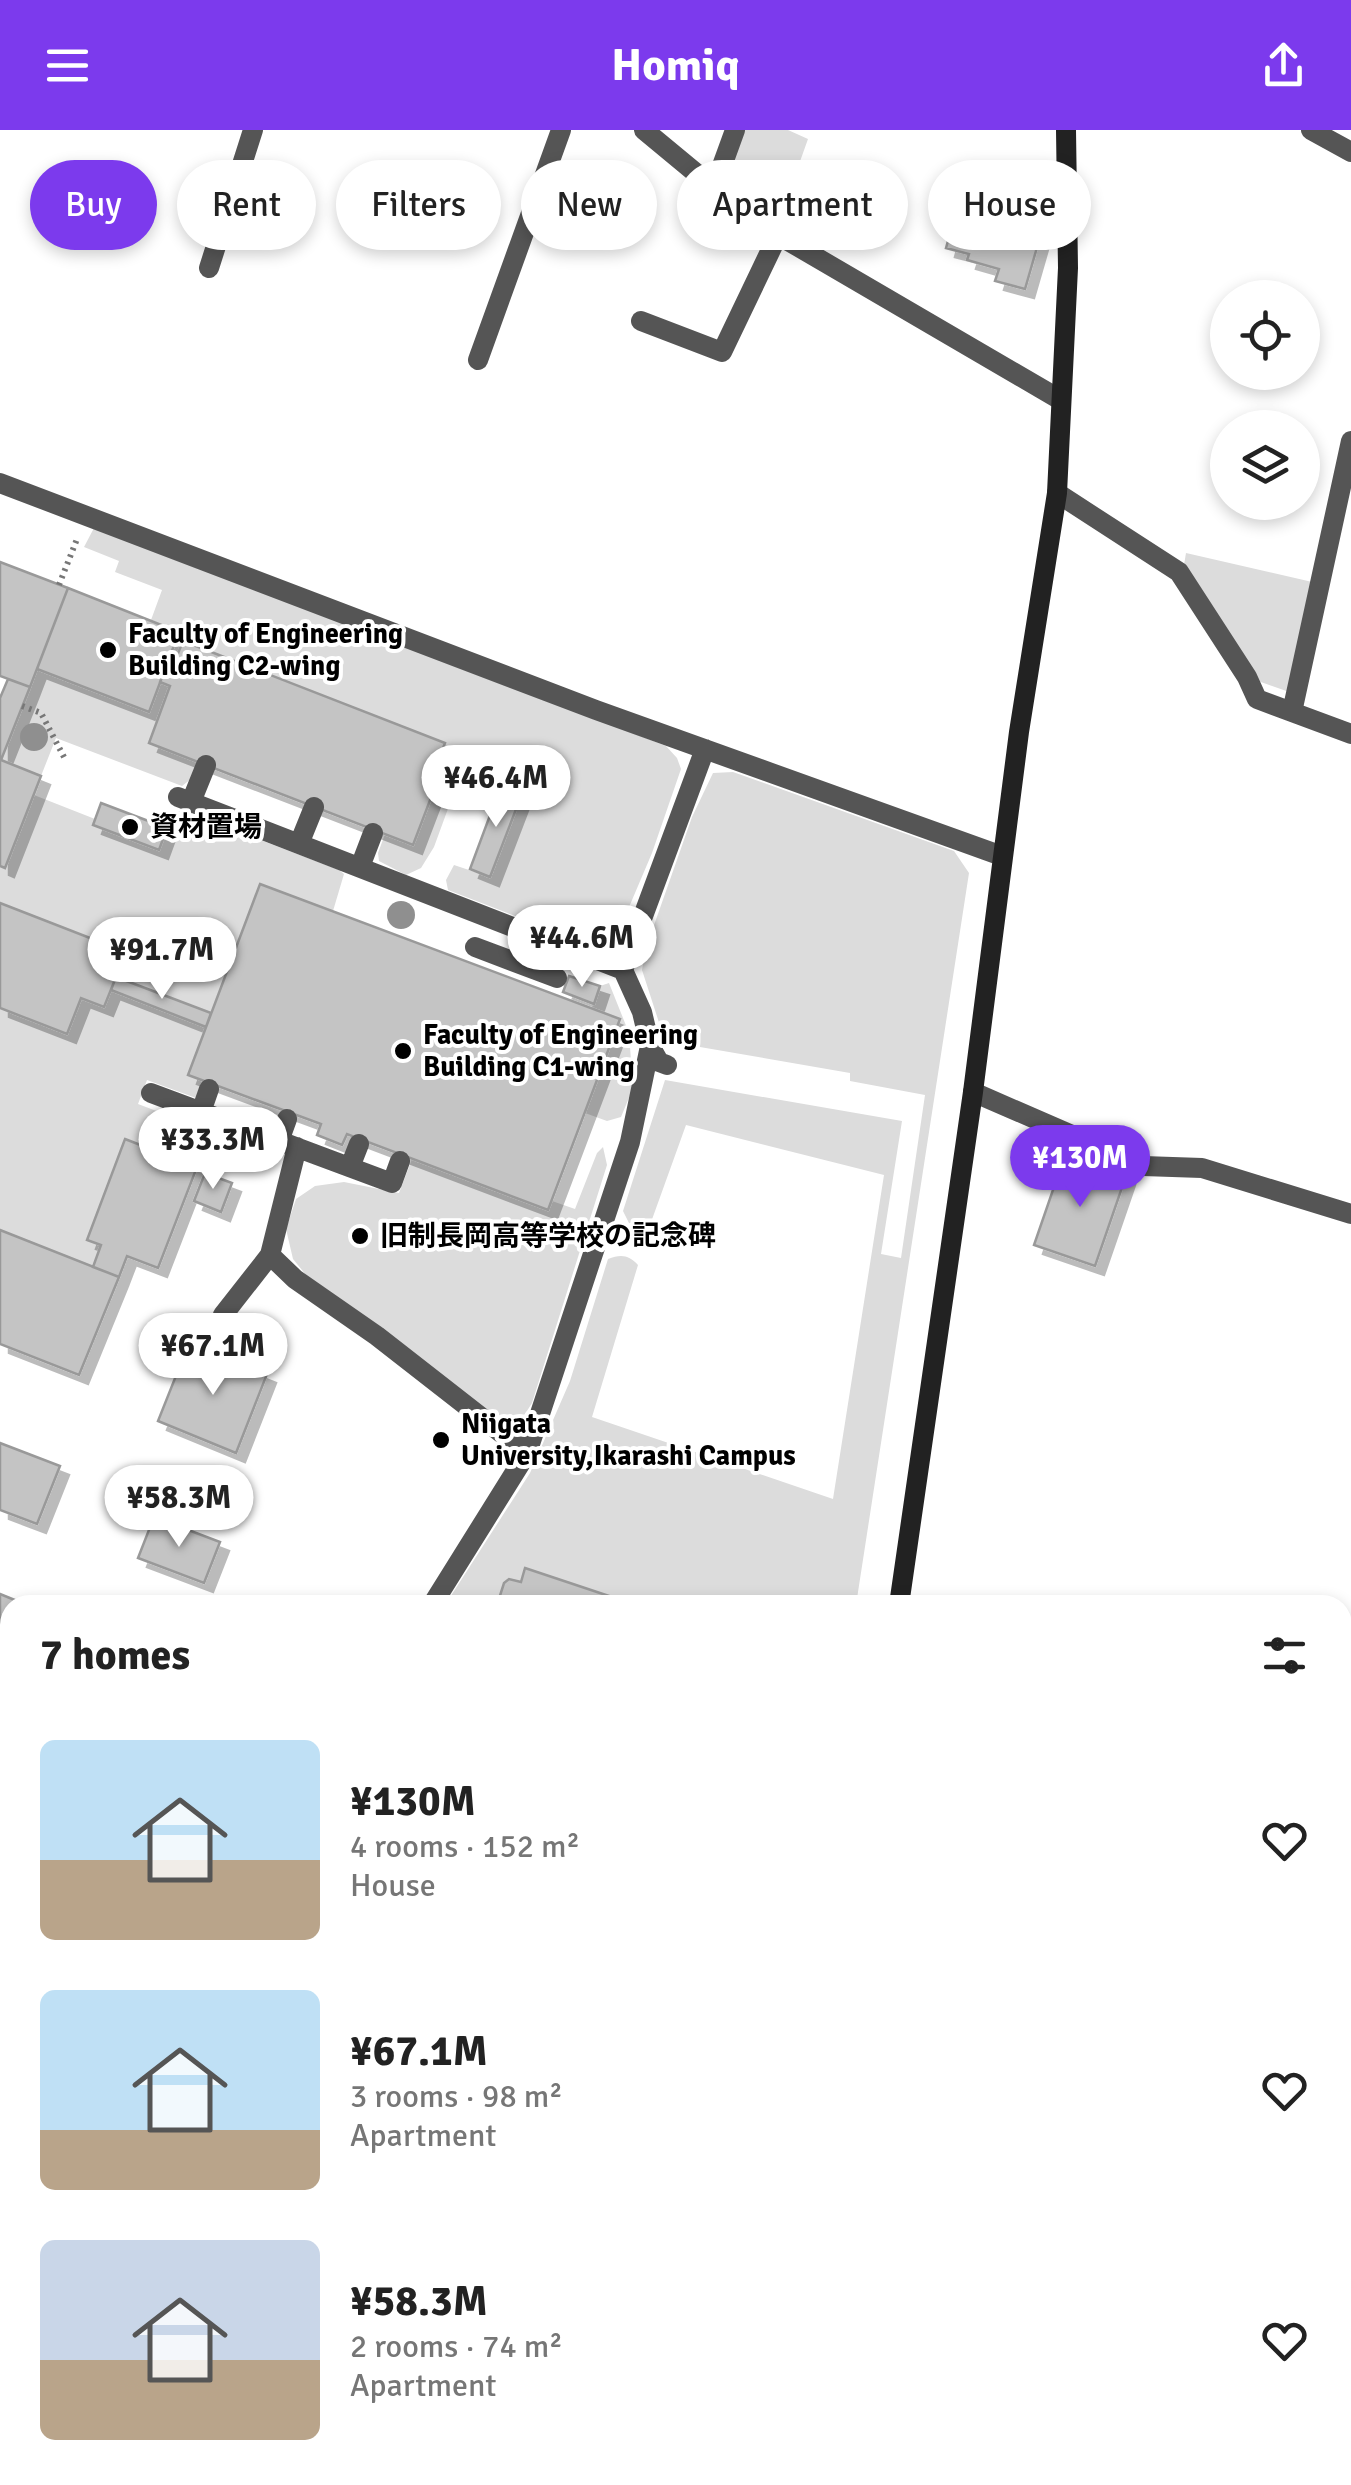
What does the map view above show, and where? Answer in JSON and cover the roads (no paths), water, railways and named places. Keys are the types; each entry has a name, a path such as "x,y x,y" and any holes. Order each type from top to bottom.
{"street":[{"path":"209,268 253,130"},
{"path":"478,360 562,130"},
{"path":"644,130 680,160"},
{"path":"724,160 735,130"},
{"path":"900,1595 974,1092 1002,856 1057,493 1068,268 1066,130"},
{"path":"1311,130 1346,143"},
{"path":"642,320 722,352 771,250"},
{"path":"804,250 1059,399"},
{"path":"1292,712 1351,441"},
{"path":"0,483 705,749 1002,856"},
{"path":"1057,493 1180,572 1257,699 1351,734"},
{"path":"623,970 705,749"},
{"path":"206,764 184,799 623,970 642,1012 650,1046 659,1062 667,1064"},
{"path":"299,844 314,807"},
{"path":"360,868 373,833"},
{"path":"487,916 472,954 557,978"},
{"path":"438,1595 527,1454 630,1142 650,1046"},
{"path":"174,1148 209,1089"},
{"path":"974,1092 1143,1166 1202,1168 1351,1214"},
{"path":"151,1093 392,1183 400,1161"},
{"path":"223,1315 270,1256 288,1144 286,1119"},
{"path":"350,1167 359,1144"},
{"path":"270,1256 527,1454"}],"place":[{"name":"Faculty of Engineering Building C2-wing","path":"108,650"},
{"name":"資材置場","path":"130,827"},
{"name":"Faculty of Engineering Building C1-wing","path":"403,1051"},
{"name":"旧制長岡高等学校の記念碑","path":"360,1236"},
{"name":"Niigata University,Ikarashi Campus","path":"441,1440"}]}
